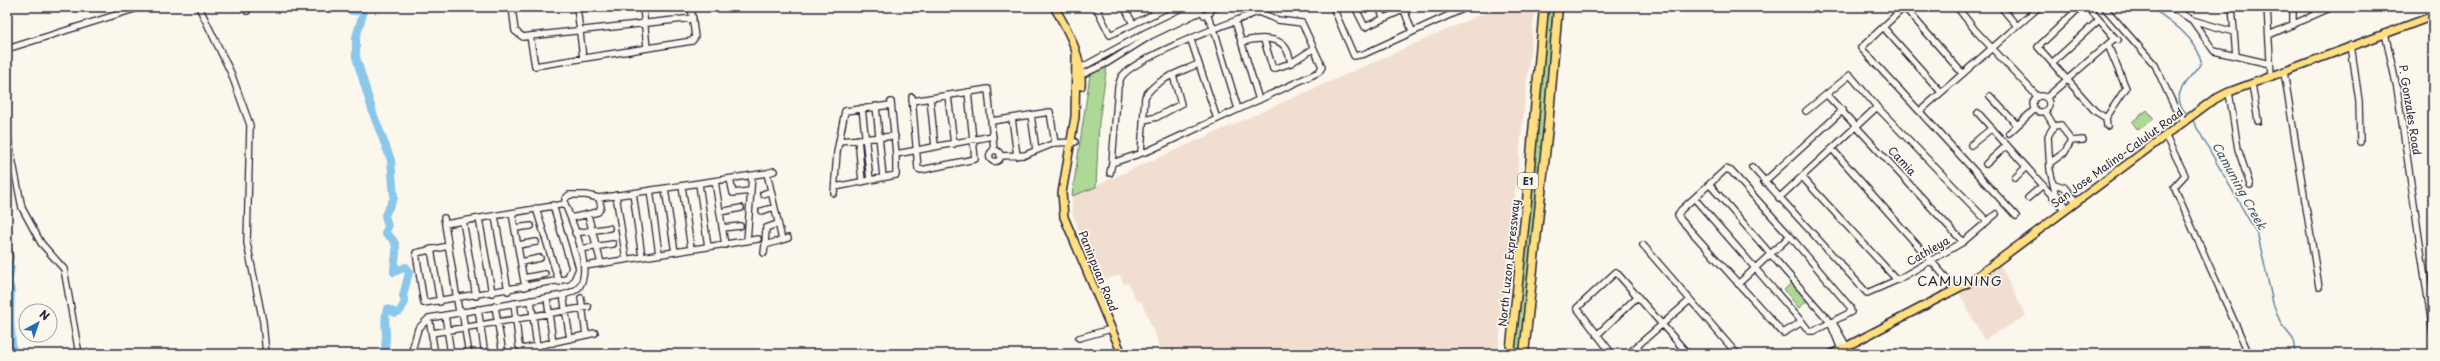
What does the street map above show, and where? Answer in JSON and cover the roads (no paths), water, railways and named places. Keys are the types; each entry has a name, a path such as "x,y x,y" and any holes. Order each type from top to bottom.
{"highway":[{"name":"North Luzon Expressway","path":"1510,354 1527,201 1544,7"},
{"name":"E1","path":"1524,354 1547,135 1558,7"}],"main road":[{"name":"Paninpuan Road","path":"1054,7 1069,34 1076,55 1079,73 1073,142 1062,194 1064,217 1122,354"},
{"name":"San Jose Malino-Calulut Road","path":"1832,354 1956,289 1984,272 2066,209 2166,137 2213,100 2229,92 2351,45 2433,16"}],"street":[{"path":"7,49 141,7"},
{"path":"199,7 231,73 250,125 247,243 263,322 266,354"},
{"path":"512,7 515,31 523,37 645,22 693,18"},
{"path":"577,7 582,58"},
{"path":"643,7 647,48"},
{"path":"530,36 535,66 692,41 695,37 691,7"},
{"path":"1096,7 1110,35 1169,7"},
{"path":"1152,7 1155,14"},
{"path":"1334,7 1354,56 1364,54 1467,7"},
{"path":"1355,7 1364,26 1384,19 1405,8 1412,31"},
{"path":"1379,7 1384,19"},
{"path":"1957,7 1992,48 2037,96 2046,98"},
{"path":"2000,7 2017,26"},
{"path":"1920,111 2039,7"},
{"path":"2080,7 2039,44 2039,48 2095,111 2106,118"},
{"path":"2046,98 2117,39 2088,7"},
{"path":"2104,7 2155,65 2175,108 2185,122"},
{"path":"2171,7 2192,20 2234,32"},
{"path":"2232,7 2236,56"},
{"path":"2267,7 2271,77"},
{"path":"2293,7 2293,26"},
{"path":"2269,35 2293,26 2332,7"},
{"path":"1207,15 1213,8"},
{"path":"1079,73 1094,62 1150,36 1199,9 1207,15 1214,29 1238,109"},
{"path":"1962,73 1909,10 1903,9 1861,48 2016,216"},
{"path":"1126,10 1132,24"},
{"path":"1110,173 1118,87 1122,76 1136,64 1214,29 1258,12 1278,20 1299,21 1302,23 1322,66 1319,72 1141,153 1112,163"},
{"path":"2053,62 2099,20"},
{"path":"2192,20 2211,49 2270,64"},
{"path":"1235,21 1259,100"},
{"path":"1883,26 1941,92"},
{"name":"P. Gonzales Road","path":"2385,33 2397,88 2433,333"},
{"path":"1242,42 1256,38 1281,43 1285,46 1292,62"},
{"path":"1191,40 1216,119"},
{"path":"1264,40 1271,68 1292,62 1313,49"},
{"path":"2107,126 2106,118 2126,88 2108,45"},
{"path":"2351,45 2359,101 2360,142"},
{"path":"1079,73 1097,68 1122,49"},
{"path":"1094,62 1097,68"},
{"path":"1141,153 1145,97 1147,92 1173,75 1198,64"},
{"path":"2284,72 2319,287"},
{"path":"1144,120 1158,117 1181,104 1173,75"},
{"path":"1806,111 1850,75 1878,107 1987,221"},
{"path":"2252,84 2258,121"},
{"path":"968,92 975,157 973,160 919,170 912,99 948,96 968,92 988,89 994,150"},
{"path":"2229,92 2238,150 2250,185"},
{"name":"Camia","path":"1827,94 1963,242"},
{"path":"948,96 954,144"},
{"path":"1990,96 2017,125"},
{"path":"2035,109 2033,101 2037,96"},
{"path":"930,98 935,147"},
{"path":"2045,111 2049,105 2046,98"},
{"path":"834,194 839,141 845,108 862,108 891,103 895,136 897,174 835,187"},
{"path":"876,106 884,177"},
{"path":"1752,167 1779,198 1803,178 1878,107"},
{"path":"862,108 870,180"},
{"path":"2009,133 2035,109"},
{"path":"2035,109 2045,111 2054,126"},
{"path":"1764,182 1843,110"},
{"path":"992,120 1051,113 1055,143"},
{"path":"1978,114 2043,186 2066,209"},
{"path":"1031,115 1036,150"},
{"path":"1012,118 1017,156"},
{"path":"2054,126 2061,125 2065,128 2071,141"},
{"path":"2054,126 2048,136 2050,162 2055,192 2066,209"},
{"path":"1971,145 1992,128"},
{"path":"7,133 22,208 41,243 64,269 79,354"},
{"path":"839,141 895,136"},
{"path":"896,154 993,136"},
{"path":"2166,137 2185,175 2174,187 2247,350"},
{"path":"858,139 862,182"},
{"path":"2071,141 2082,140"},
{"path":"2050,162 2065,152 2071,141"},
{"path":"1000,156 1017,156 1055,143 1073,142"},
{"path":"1986,164 2007,145"},
{"path":"994,150 990,152 990,159 995,162 1000,156"},
{"path":"994,150 998,152 1000,156"},
{"path":"1833,150 1932,260 1956,289"},
{"path":"2015,178 2026,167"},
{"path":"1694,198 1812,332 1850,312 1851,308 1790,236 1729,169 1726,169 1710,185 1694,198 1681,210 1679,216 1783,333 1789,331 1802,322"},
{"path":"411,354 418,329 429,318 460,311 563,295 575,291 580,286 584,279 585,266 571,218 565,204 565,199 569,195 586,195 598,198 752,176 774,171"},
{"path":"767,173 777,224 782,240"},
{"path":"747,241 752,176"},
{"path":"1803,178 1897,280"},
{"path":"730,179 733,193 750,191"},
{"path":"715,181 725,245"},
{"path":"699,184 708,247"},
{"path":"2054,184 2064,187 2076,202"},
{"path":"1710,185 1835,326 1844,348"},
{"path":"682,186 691,249"},
{"path":"2028,198 2043,186"},
{"path":"665,188 675,252"},
{"path":"650,190 659,254"},
{"path":"763,194 771,191"},
{"path":"633,192 642,257"},
{"path":"616,195 626,259"},
{"path":"571,218 588,215 600,210 598,198"},
{"name":"Cathleya","path":"1779,198 1864,292 1869,293 1897,280 1963,242 1996,214"},
{"path":"445,224 565,204"},
{"path":"448,246 418,251 415,256 423,302 427,304 559,282 567,279 572,268 553,205"},
{"path":"762,211 774,207"},
{"path":"536,208 559,282"},
{"path":"720,212 741,208"},
{"path":"512,213 525,288"},
{"path":"588,215 601,263"},
{"path":"495,216 508,290"},
{"path":"444,218 456,298 465,328 469,354"},
{"path":"479,218 492,293"},
{"path":"463,221 476,296"},
{"path":"764,252 766,228 777,224"},
{"path":"515,228 531,226"},
{"path":"722,228 740,226"},
{"path":"575,233 609,228"},
{"path":"1738,284 1790,236"},
{"path":"765,245 788,238"},
{"path":"585,266 758,239"},
{"path":"518,245 536,242"},
{"path":"580,249 613,244"},
{"path":"1643,245 1737,354"},
{"path":"431,249 440,302"},
{"path":"521,262 540,258"},
{"path":"1612,354 1577,310 1580,303 1614,272 1620,273 1661,324 1688,354"},
{"path":"524,278 545,274"},
{"path":"563,295 570,339"},
{"path":"1597,335 1638,296"},
{"path":"547,298 553,343"},
{"path":"581,298 586,335"},
{"path":"530,300 537,347"},
{"path":"1628,354 1690,300"},
{"path":"514,303 520,348 523,350 595,333"},
{"path":"495,306 501,354"},
{"path":"432,333 588,307"},
{"path":"478,309 485,354"},
{"path":"445,315 451,354"},
{"path":"429,318 435,354"},
{"path":"1079,338 1111,329"},
{"path":"1636,347 1642,354"}],"waterway":[{"path":"351,7 352,11 360,11 363,14 356,37 356,57 374,116 391,160 394,198 385,215 388,227 385,233 391,237 396,246 394,272 406,267 409,272 403,296 405,302 400,311 396,313 387,309 385,319 386,341 383,354"},
{"name":"Camuning Creek","path":"2150,7 2165,17 2188,37 2194,45 2201,61 2200,65 2181,89 2179,97 2180,105 2186,113"},
{"name":"Camuning Creek","path":"2192,119 2258,236 2273,303 2281,324 2293,339 2295,354"},
{"path":"7,227 13,257 11,268"},
{"path":"11,268 8,282 11,290 10,319 13,354"}],"district":[{"name":"CAMUNING","path":"1960,281"}]}
